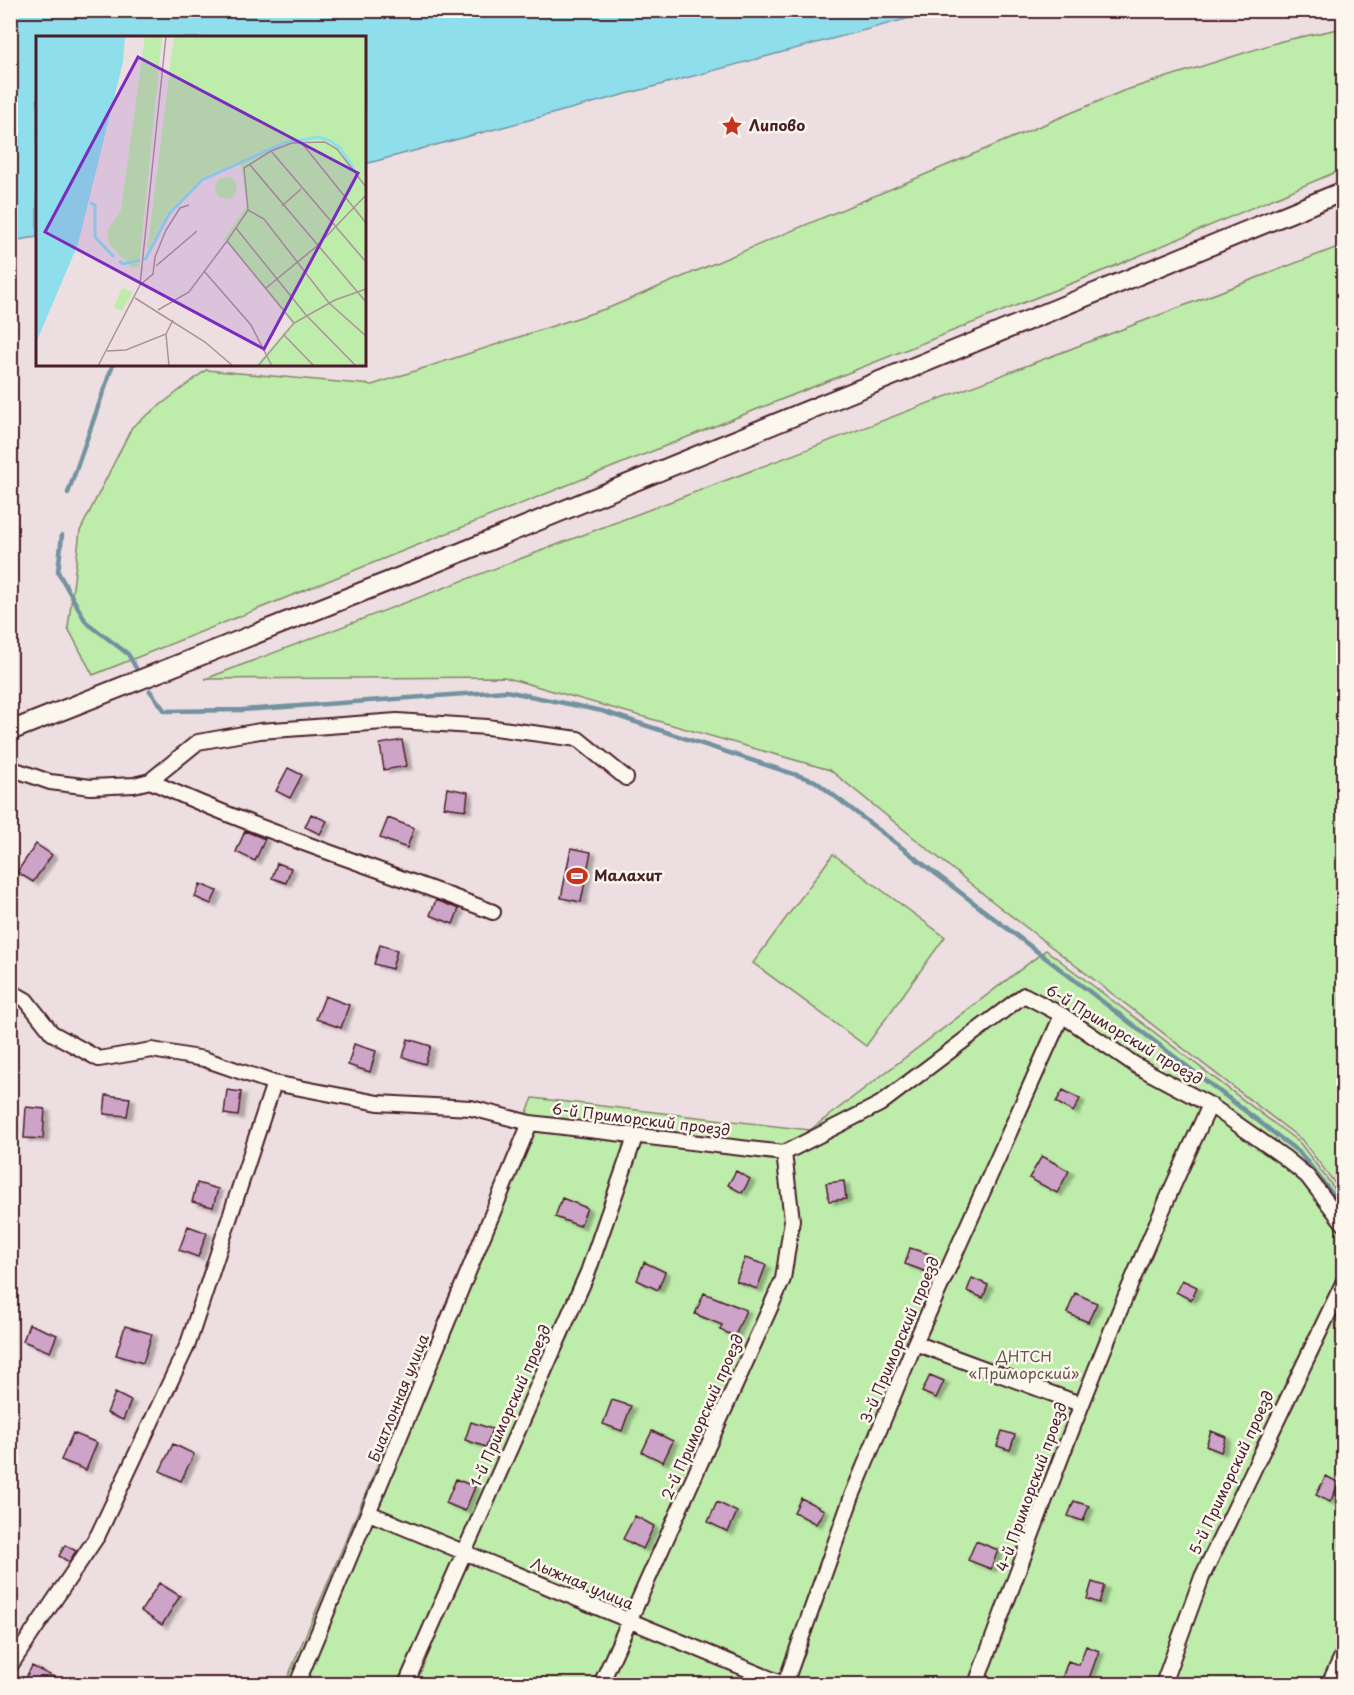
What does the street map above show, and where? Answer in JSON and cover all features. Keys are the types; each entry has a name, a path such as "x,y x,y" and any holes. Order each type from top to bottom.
{"main road":[{"path":"10,731 436,562 1344,191"}],"street":[{"path":"10,768 50,782 91,787 134,785 150,781 198,742 260,731 397,721 487,727 578,738 626,778"},
{"path":"150,781 211,809 387,871 494,912"},
{"name":"6-й Приморский проезд","path":"10,992 26,1000 52,1033 99,1059 152,1050 204,1059 274,1083 378,1103 471,1108 530,1123 784,1153 880,1104 1024,996 1062,1016 1137,1066 1210,1106 1284,1157 1307,1176 1344,1224"},
{"name":"3-й Приморский проезд","path":"784,1684 852,1496 915,1343 1062,1016"},
{"path":"10,1666 98,1535 188,1344 274,1083"},
{"name":"4-й Приморский проезд","path":"976,1684 1080,1404 1165,1200 1210,1106"},
{"name":"Биатлонная улица","path":"297,1684 530,1123"},
{"name":"1-й Приморский проезд","path":"406,1684 588,1272 635,1137"},
{"name":"2-й Приморский проезд","path":"602,1684 783,1279 792,1220 784,1153"},
{"name":"5-й Приморский проезд","path":"1162,1684 1202,1577 1344,1281"},
{"path":"915,1343 1080,1404"},
{"name":"Лыжная улица","path":"369,1513 784,1684"},
{"path":"1329,1684 1344,1652"}],"green space":[{"path":"1343,28 1343,169 1110,268 93,675 68,628 80,531 132,427 206,370 372,385 611,307 1123,91 1282,41"},
{"path":"1343,245 1343,1194 1302,1140 992,901 830,770 504,677 205,679"},
{"path":"833,854 945,937 866,1046 753,963"},
{"name":"ДНТСН «Приморский»","path":"1046,950 1300,1143 1343,1200 1343,1684 285,1684 533,1098 810,1130"}],"water":[{"path":"11,10 936,10 366,164 366,36 36,36 36,237 11,241"}],"building":[{"path":"402,740 407,766 384,770 380,744"},
{"path":"288,768 302,775 290,798 276,791"},
{"path":"447,788 468,792 466,810 444,807"},
{"path":"311,814 327,821 320,834 305,827"},
{"path":"388,818 414,828 407,848 380,838"},
{"path":"245,831 265,839 255,861 236,852"},
{"path":"36,844 52,855 33,882 17,872"},
{"path":"571,848 591,852 581,902 561,898"},
{"path":"277,863 291,868 286,883 272,878"},
{"path":"200,884 217,891 211,904 195,897"},
{"path":"436,900 459,909 453,924 430,915"},
{"path":"380,945 397,950 392,969 374,964"},
{"path":"325,996 349,1005 341,1028 316,1019"},
{"path":"408,1039 431,1046 425,1064 403,1057"},
{"path":"354,1044 376,1051 370,1072 348,1065"},
{"path":"227,1090 241,1092 238,1116 224,1114"},
{"path":"1063,1090 1080,1099 1073,1112 1056,1102"},
{"path":"106,1095 130,1098 127,1116 104,1114"},
{"path":"26,1107 45,1109 43,1139 24,1138"},
{"path":"1042,1156 1069,1171 1057,1193 1029,1178"},
{"path":"736,1171 750,1179 742,1193 728,1185"},
{"path":"844,1181 846,1199 829,1201 826,1183"},
{"path":"197,1183 218,1189 213,1207 192,1202"},
{"path":"562,1198 587,1208 580,1226 555,1217"},
{"path":"188,1226 207,1233 198,1257 179,1250"},
{"path":"910,1248 933,1255 927,1272 905,1264"},
{"path":"745,1258 766,1265 757,1289 736,1281"},
{"path":"644,1262 665,1272 658,1290 637,1280"},
{"path":"972,1278 988,1285 983,1298 967,1291"},
{"path":"1182,1280 1197,1287 1191,1300 1176,1292"},
{"path":"704,1293 746,1310 735,1336 720,1330 722,1325 695,1314"},
{"path":"1075,1293 1097,1303 1088,1322 1067,1313"},
{"path":"29,1324 57,1335 50,1352 23,1341"},
{"path":"125,1326 152,1334 143,1363 116,1355"},
{"path":"930,1375 944,1381 936,1398 922,1392"},
{"path":"115,1393 131,1401 123,1420 107,1413"},
{"path":"612,1400 631,1406 622,1431 603,1424"},
{"path":"471,1422 492,1429 486,1447 465,1440"},
{"path":"652,1431 673,1441 663,1462 642,1452"},
{"path":"1002,1431 1015,1435 1010,1450 997,1446"},
{"path":"1211,1431 1226,1437 1221,1452 1206,1446"},
{"path":"73,1433 97,1443 86,1470 61,1460"},
{"path":"173,1444 194,1454 181,1481 160,1471"},
{"path":"1326,1476 1339,1483 1330,1502 1316,1495"},
{"path":"456,1479 475,1487 465,1511 446,1503"},
{"path":"801,1498 824,1510 816,1524 794,1512"},
{"path":"1074,1501 1089,1506 1083,1521 1068,1516"},
{"path":"717,1502 737,1512 728,1532 708,1522"},
{"path":"635,1516 654,1526 643,1549 623,1539"},
{"path":"976,1541 998,1550 991,1569 968,1560"},
{"path":"65,1545 76,1551 69,1562 59,1556"},
{"path":"1092,1582 1104,1586 1099,1603 1087,1599"},
{"path":"159,1583 180,1596 162,1625 141,1611"},
{"path":"1086,1646 1099,1651 1087,1684 1060,1684 1068,1661 1079,1665"},
{"path":"32,1666 67,1684 35,1684 25,1679"}],"waterway":[{"path":"68,493 112,366"},
{"path":"62,535 58,572 86,622 128,654 136,668"},
{"path":"150,691 165,711 242,710 506,691 602,711 815,781 1300,1153 1344,1209"}],"place":[{"name":"Липово","path":"732,126"},
{"name":"Малахит","path":"577,876"}]}
